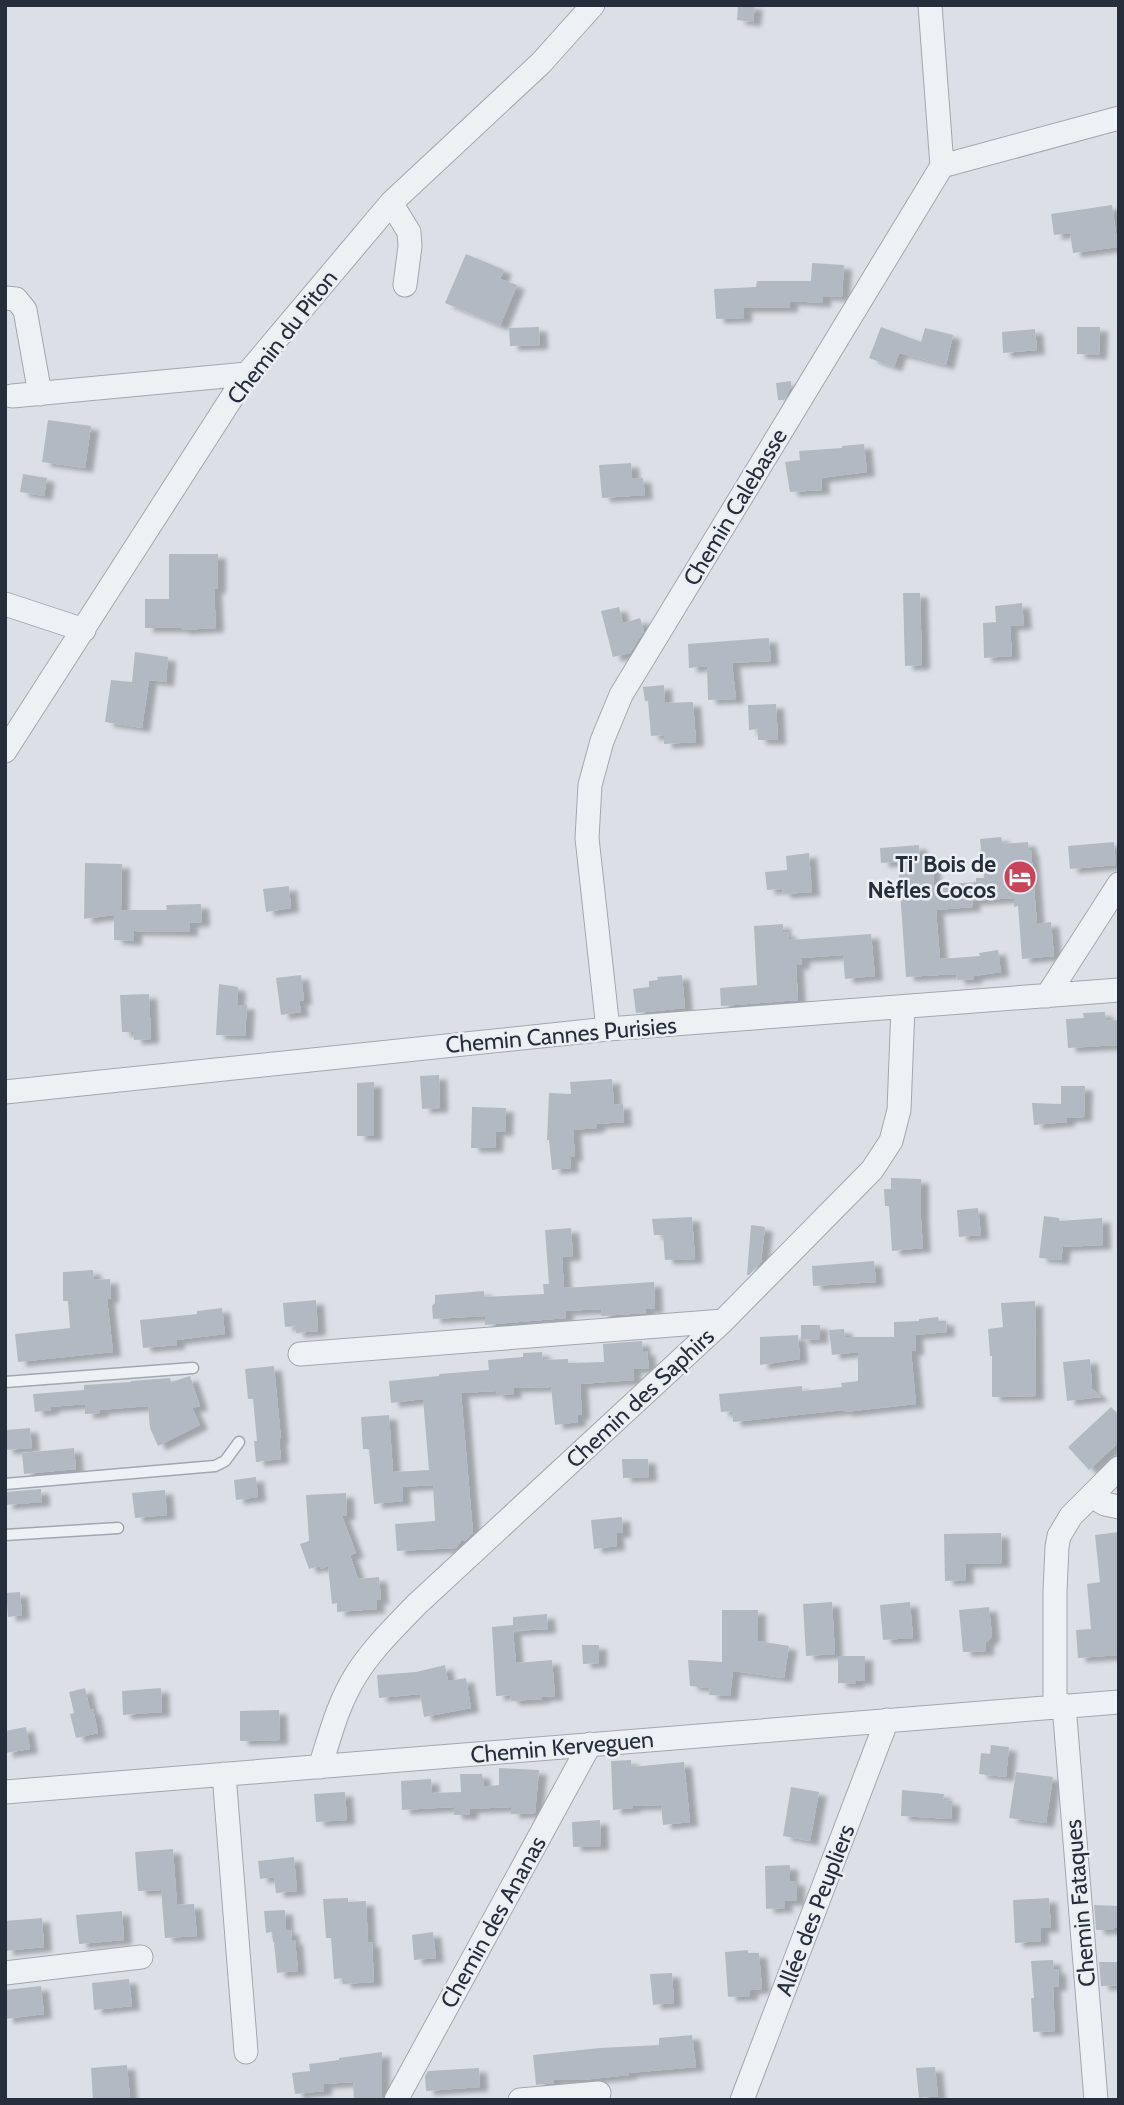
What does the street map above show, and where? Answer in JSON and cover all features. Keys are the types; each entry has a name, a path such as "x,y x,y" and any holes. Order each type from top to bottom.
{"street":[{"name":"Chemin du Piton","path":"5,751 247,374 391,203 541,63 593,5"},
{"path":"930,5 942,166 1119,118"},
{"name":"Chemin Calebasse","path":"608,1029 587,838 590,785 602,741 621,695 942,166"},
{"path":"391,203 408,232 410,246 405,285"},
{"path":"5,298 16,299 24,310 40,394"},
{"path":"12,396 247,374"},
{"path":"5,604 84,630"},
{"path":"1047,996 1119,884"},
{"name":"Chemin Cannes Purisies","path":"5,1092 608,1029 1119,990"},
{"name":"Chemin des Saphirs","path":"320,1767 343,1698 356,1674 384,1638 416,1605 723,1321 872,1170 891,1142 899,1110 903,1007"},
{"path":"300,1354 723,1321"},
{"name":"Chemin Fataques","path":"1096,2100 1059,1706 1057,1546 1059,1536 1071,1516 1119,1468"},
{"path":"1091,1496 1105,1504 1119,1507"},
{"name":"Chemin Kerveguen","path":"5,1792 1119,1702"},
{"name":"Allée des Peupliers","path":"742,2100 887,1720"},
{"name":"Chemin des Ananas","path":"396,2100 590,1744"},
{"path":"224,1774 246,2052"},
{"path":"5,1973 141,1957"},
{"path":"520,2100 599,2093"}],"lane":[{"path":"5,1382 193,1368"},
{"path":"5,1484 215,1466 225,1461 239,1442"},
{"path":"5,1535 118,1528"}],"building":[{"path":"738,5 755,5 753,22 737,20"},
{"path":"1112,205 1118,247 1073,253 1070,233 1054,235 1051,214"},
{"path":"466,254 504,270 500,279 517,285 500,326 445,303"},
{"path":"812,263 844,265 842,297 823,296 823,303 790,301 790,308 744,308 744,318 716,319 714,289 756,287 757,281 811,281"},
{"path":"539,327 540,345 510,346 509,328"},
{"path":"881,327 921,342 925,328 953,335 946,365 899,353 894,367 869,358"},
{"path":"1077,327 1100,327 1099,355 1077,354"},
{"path":"1035,329 1037,350 1003,353 1002,332"},
{"path":"791,381 784,400 778,400 776,383"},
{"path":"48,420 91,426 85,468 42,462"},
{"path":"864,444 867,472 821,478 822,490 790,492 785,462 800,460 799,451"},
{"path":"631,463 632,478 643,478 645,495 602,498 599,465"},
{"path":"23,474 47,478 44,496 20,492"},
{"path":"169,554 218,554 218,589 214,589 216,628 145,628 145,599 169,599"},
{"path":"903,593 920,593 922,665 905,666"},
{"path":"1022,603 1024,625 1010,626 1012,656 984,658 983,623 996,622 995,606"},
{"path":"619,607 623,623 640,618 644,631 630,653 613,657 601,611"},
{"path":"769,638 771,661 732,663 736,699 708,700 707,666 689,668 688,644"},
{"path":"135,652 168,657 166,682 149,680 142,728 105,722 111,680 132,682"},
{"path":"664,685 665,703 693,702 696,742 664,744 664,735 651,736 648,701 645,701 643,687"},
{"path":"776,704 778,740 758,740 758,729 749,730 748,705"},
{"path":"1001,837 1003,844 1028,842 1029,851 1031,850 1037,924 1051,922 1054,956 1022,959 1018,906 1014,907 1014,898 972,901 973,907 936,910 940,959 980,956 979,953 998,950 1001,972 957,980 956,974 906,977 898,862 881,863 880,848 919,845 920,861 932,860 934,885 976,882 976,878 984,878 980,839"},
{"path":"1114,842 1116,865 1070,869 1068,846"},
{"path":"809,853 812,892 783,894 782,889 767,890 765,872 787,870 786,856"},
{"path":"85,863 122,864 121,910 167,910 166,905 201,904 202,922 190,923 190,932 134,931 134,941 114,940 114,915 84,919"},
{"path":"289,886 291,908 266,912 263,889"},
{"path":"783,924 783,933 788,932 789,940 871,934 875,976 845,979 843,955 802,958 802,965 796,965 798,1000 721,1006 720,988 757,985 754,926"},
{"path":"301,975 304,1000 299,1001 301,1012 281,1015 276,978"},
{"path":"682,975 685,1008 636,1013 633,989 649,987 649,981 658,980 657,977"},
{"path":"219,984 238,987 237,1005 247,1005 245,1036 216,1035"},
{"path":"149,994 151,1039 134,1040 133,1032 122,1032 120,995"},
{"path":"1105,1012 1106,1021 1118,1020 1118,1045 1068,1048 1066,1019 1084,1018 1083,1013"},
{"path":"439,1075 440,1108 422,1109 420,1076"},
{"path":"612,1079 614,1105 623,1104 624,1122 597,1124 597,1128 573,1130 575,1157 570,1157 571,1168 552,1170 547,1140 549,1093 571,1094 570,1082"},
{"path":"374,1082 374,1136 357,1136 357,1083"},
{"path":"1061,1086 1085,1086 1084,1117 1067,1118 1067,1122 1034,1125 1032,1103 1061,1104"},
{"path":"472,1107 506,1108 505,1132 496,1131 495,1148 471,1148"},
{"path":"891,1178 921,1179 923,1248 892,1251 889,1206 885,1206 884,1189 891,1189"},
{"path":"978,1208 981,1235 959,1237 957,1210"},
{"path":"1044,1216 1059,1218 1059,1221 1102,1218 1103,1245 1063,1247 1061,1260 1039,1258"},
{"path":"692,1217 695,1259 665,1260 663,1235 654,1235 652,1219"},
{"path":"751,1225 765,1227 761,1262 747,1275"},
{"path":"571,1228 573,1256 562,1257 564,1288 654,1282 655,1309 645,1309 646,1313 601,1316 601,1309 565,1311 566,1318 485,1325 485,1316 433,1319 435,1295 484,1291 484,1297 544,1294 543,1284 549,1284 545,1230"},
{"path":"874,1261 876,1282 813,1286 812,1266"},
{"path":"93,1270 94,1280 110,1279 111,1298 107,1299 113,1352 18,1362 15,1334 70,1328 68,1301 63,1301 63,1272"},
{"path":"316,1300 318,1331 296,1333 295,1326 285,1327 283,1303"},
{"path":"1035,1301 1036,1396 992,1397 992,1356 988,1329 1003,1327 1001,1303"},
{"path":"222,1308 225,1334 177,1340 177,1345 143,1348 140,1320 197,1314 197,1311"},
{"path":"938,1317 939,1321 946,1321 947,1332 915,1335 916,1351 911,1351 916,1404 733,1422 732,1411 721,1412 719,1394 802,1386 802,1391 842,1387 841,1383 858,1381 858,1352 832,1355 829,1330 844,1329 845,1337 894,1337 894,1322"},
{"path":"801,1325 820,1325 820,1339 801,1340"},
{"path":"798,1335 800,1359 760,1365 760,1337"},
{"path":"642,1341 643,1351 647,1351 649,1368 633,1369 634,1380 580,1384 582,1415 578,1415 578,1422 555,1425 551,1387 513,1388 514,1394 496,1395 496,1391 461,1393 473,1533 456,1548 397,1551 395,1524 435,1521 433,1485 402,1487 403,1501 374,1504 369,1449 363,1449 361,1417 389,1415 393,1472 429,1470 423,1399 391,1403 389,1381 489,1370 488,1360 523,1357 523,1353 542,1352 543,1360 568,1359 568,1363 604,1362 603,1344"},
{"path":"1090,1359 1090,1387 1101,1397 1067,1401 1063,1362"},
{"path":"274,1366 281,1459 256,1462 253,1399 248,1399 245,1369"},
{"path":"190,1376 200,1406 192,1408 200,1425 158,1446 150,1428 148,1406 85,1414 85,1404 51,1407 51,1410 35,1412 33,1394 84,1390 84,1385 170,1378 171,1382"},
{"path":"1111,1407 1119,1415 1119,1442 1089,1470 1068,1447"},
{"path":"30,1428 32,1448 5,1450 5,1430"},
{"path":"74,1448 76,1469 24,1474 22,1453"},
{"path":"622,1459 648,1459 649,1477 623,1478"},
{"path":"256,1477 258,1497 236,1500 234,1480"},
{"path":"41,1489 42,1502 5,1505 5,1492"},
{"path":"165,1490 167,1515 135,1518 132,1493"},
{"path":"346,1493 347,1515 342,1516 356,1553 350,1555 358,1579 379,1577 381,1600 376,1600 377,1609 337,1612 337,1603 332,1604 328,1566 309,1569 300,1544 309,1541 306,1495"},
{"path":"622,1517 623,1533 616,1533 617,1546 594,1549 591,1520"},
{"path":"1119,1532 1119,1655 1078,1658 1076,1630 1091,1629 1087,1584 1100,1582 1095,1535"},
{"path":"1001,1533 1002,1563 965,1564 966,1580 945,1581 944,1534"},
{"path":"20,1592 22,1615 8,1617 6,1593"},
{"path":"832,1602 835,1654 806,1656 803,1604"},
{"path":"910,1602 913,1638 883,1640 880,1605"},
{"path":"989,1607 992,1636 986,1643 986,1651 963,1652 959,1610"},
{"path":"722,1610 758,1610 758,1641 789,1646 784,1678 733,1671 730,1696 709,1695 710,1688 690,1686 688,1660 722,1662"},
{"path":"547,1614 548,1629 513,1631 516,1663 552,1660 555,1696 511,1701 510,1695 496,1696 492,1627 513,1625 513,1617"},
{"path":"582,1645 599,1645 599,1663 583,1664"},
{"path":"838,1656 865,1656 865,1681 856,1680 856,1684 838,1683"},
{"path":"445,1665 448,1681 466,1678 471,1708 424,1717 420,1694 379,1698 377,1675 416,1672"},
{"path":"85,1688 98,1733 76,1738 70,1714 74,1713 69,1692"},
{"path":"161,1688 162,1712 123,1715 122,1691"},
{"path":"279,1710 280,1740 240,1741 240,1711"},
{"path":"26,1727 30,1749 5,1753 5,1731"},
{"path":"991,1745 1009,1747 1006,1777 979,1774 981,1753 990,1754"},
{"path":"631,1760 631,1767 684,1762 690,1822 663,1825 661,1805 613,1810 611,1761"},
{"path":"499,1768 539,1770 535,1813 511,1814 511,1807 470,1809 470,1815 454,1815 454,1807 402,1810 401,1781 431,1779 432,1793 461,1792 460,1774 482,1774 484,1787 499,1785"},
{"path":"1016,1772 1053,1777 1046,1823 1009,1818"},
{"path":"791,1787 819,1792 810,1841 783,1836"},
{"path":"902,1790 944,1794 943,1800 952,1801 951,1819 901,1816"},
{"path":"345,1792 347,1820 316,1822 314,1794"},
{"path":"600,1820 601,1846 573,1847 572,1822"},
{"path":"173,1849 177,1905 194,1904 197,1936 165,1938 161,1890 138,1891 135,1852"},
{"path":"294,1857 297,1891 276,1893 274,1877 260,1879 258,1861"},
{"path":"790,1865 790,1881 797,1881 797,1901 784,1901 785,1908 766,1909 765,1866"},
{"path":"348,1898 348,1902 366,1901 368,1943 372,1942 374,1982 343,1984 343,1978 334,1979 331,1938 326,1938 323,1899"},
{"path":"1049,1898 1051,1928 1041,1928 1041,1941 1015,1943 1013,1900"},
{"path":"1094,1905 1119,1906 1119,1928 1096,1930"},
{"path":"285,1910 286,1930 291,1930 292,1940 295,1940 298,1971 277,1973 272,1932 266,1933 264,1911"},
{"path":"122,1911 124,1940 79,1944 76,1915"},
{"path":"42,1918 44,1947 5,1951 5,1921"},
{"path":"433,1932 436,1958 414,1960 412,1935"},
{"path":"748,1950 748,1953 759,1953 762,1989 750,1990 750,1996 728,1997 725,1952"},
{"path":"1053,1960 1054,1970 1058,1969 1059,1986 1053,1987 1055,2031 1033,2032 1031,1961"},
{"path":"1099,1962 1119,1962 1119,1985 1101,1986"},
{"path":"672,1973 674,2003 653,2005 650,1974"},
{"path":"129,1979 132,2006 94,2010 92,1983"},
{"path":"41,1986 44,2014 5,2019 5,1990"},
{"path":"692,2035 696,2067 582,2080 554,2080 554,2083 536,2085 533,2055 659,2045 659,2038"},
{"path":"382,2052 382,2100 354,2100 353,2082 324,2084 324,2091 295,2094 292,2073 310,2071 309,2064"},
{"path":"127,2065 130,2098 93,2100 91,2068"},
{"path":"935,2067 938,2096 919,2098 916,2068"},
{"path":"479,2068 480,2087 426,2091 425,2076 428,2071"}],"place":[{"name":"Ti' Bois de Nèfles Cocos","path":"1020,877"}]}
